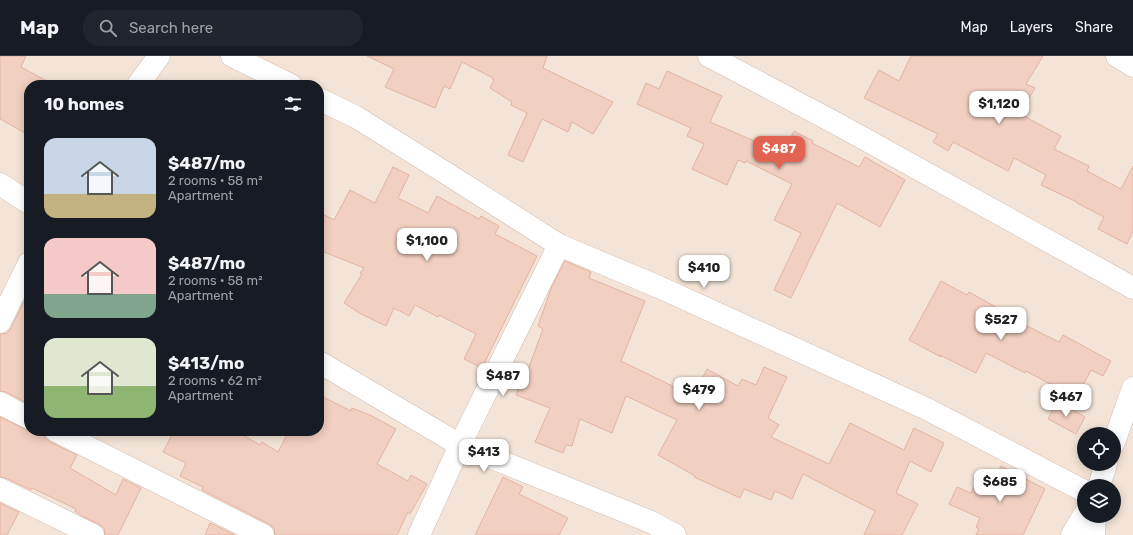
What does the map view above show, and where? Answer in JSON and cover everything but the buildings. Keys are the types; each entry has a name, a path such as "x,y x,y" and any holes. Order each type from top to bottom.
{"street":[{"path":"142,80 159,56"},
{"path":"232,56 281,80"},
{"path":"709,56 842,126 1133,288"},
{"path":"1117,56 1133,66"},
{"path":"324,101 356,117 560,245 659,287 927,409 1077,487"},
{"path":"0,184 24,200"},
{"path":"419,535 460,445 560,245"},
{"path":"0,322 24,273"},
{"path":"324,365 460,445 651,522 675,535"},
{"path":"1119,427 1133,388"},
{"path":"0,403 24,415"},
{"path":"66,436 263,535"},
{"path":"0,489 93,535"},
{"path":"1072,535 1079,523"},
{"path":"1094,535 1095,523"}],"shaded area":[{"path":"0,56 1133,56 1133,535 0,535"}]}
